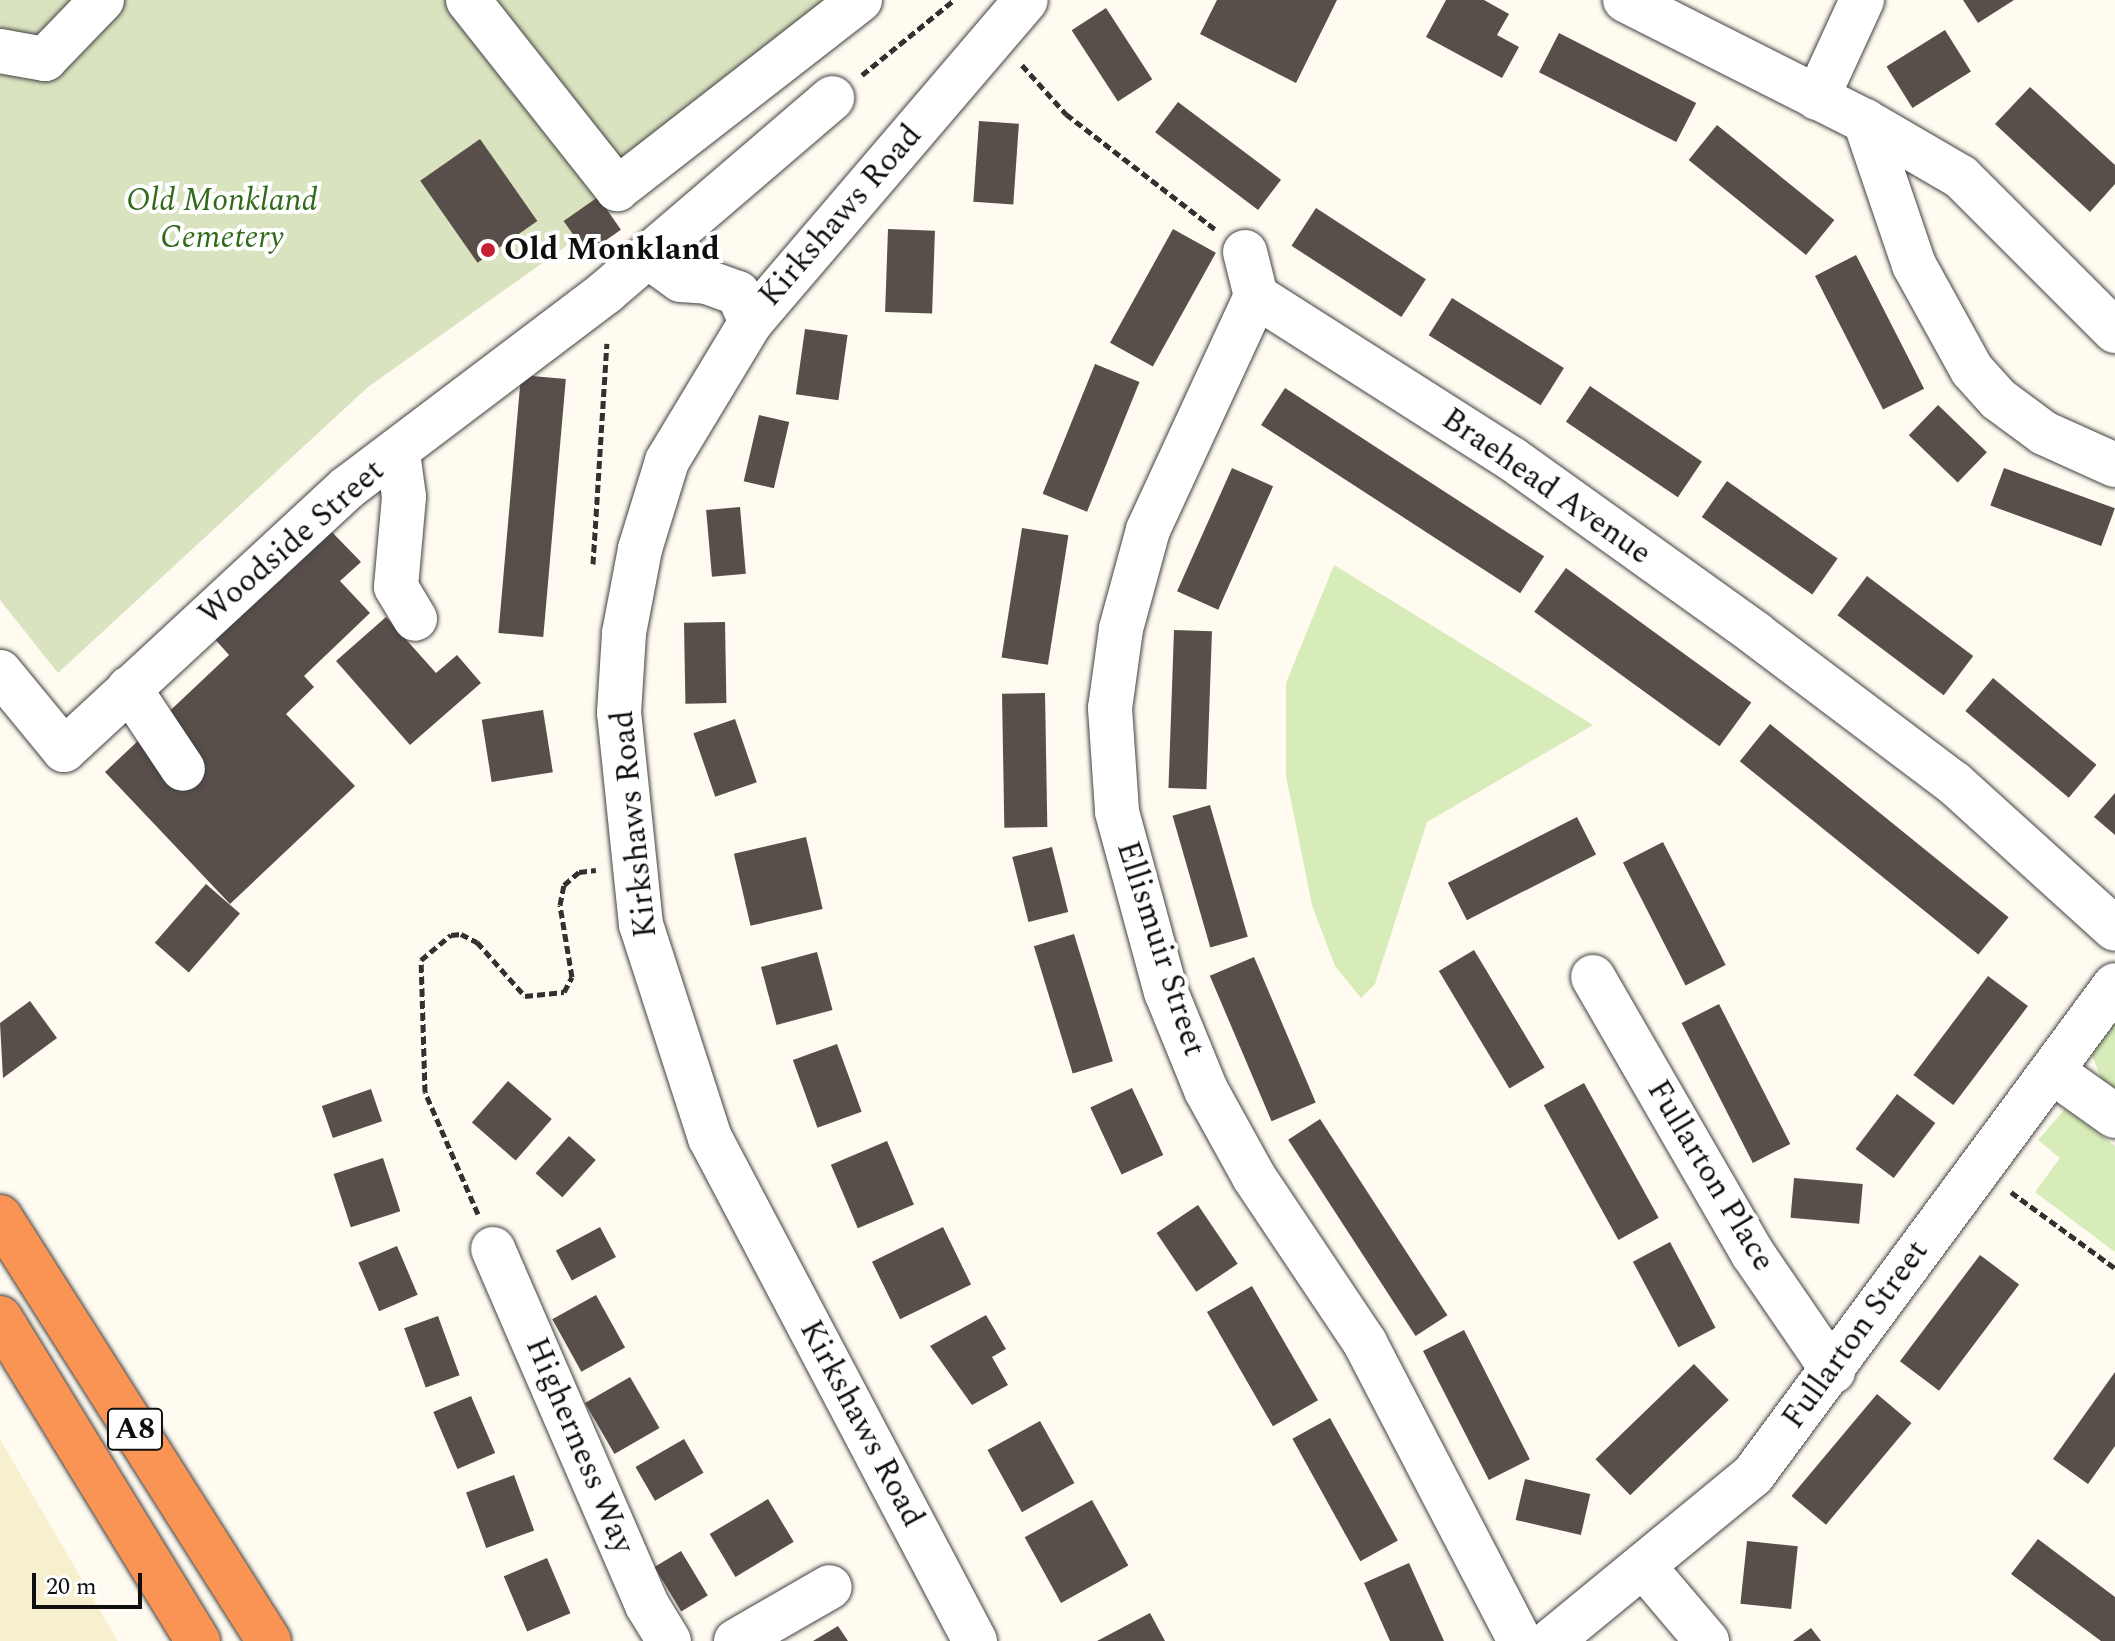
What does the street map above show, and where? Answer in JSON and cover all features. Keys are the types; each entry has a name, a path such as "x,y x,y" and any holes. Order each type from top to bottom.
{"highway":[{"name":"A8","path":"0,1217 269,1641"},
{"name":"A8","path":"0,1318 198,1641"}],"street":[{"path":"0,51 45,59 102,0"},
{"path":"468,0 617,189 860,0"},
{"path":"991,43 1026,0"},
{"path":"1625,0 1865,121 1961,177 2115,331"},
{"path":"1817,98 1862,0"},
{"name":"Kirkshaws Road","path":"975,1641 710,1138 641,925 619,713 624,633 640,549 667,461 751,322 991,43"},
{"name":"Woodside Street","path":"0,672 64,750 347,488 398,453 606,292 832,98"},
{"path":"1865,121 1914,265 1972,370 1998,399 2044,433 2115,465"},
{"path":"1245,252 1256,296"},
{"path":"649,257 681,280 707,282 738,293 751,322"},
{"name":"Braehead Avenue","path":"1256,296 1512,459 1756,634 1954,783 2115,929"},
{"name":"Ellismuir Street","path":"1256,296 1179,456 1140,558 1121,629 1110,708 1117,812 1166,992 1206,1090 1254,1177 1365,1343 1520,1641"},
{"path":"398,453 404,497 396,587 415,619"},
{"path":"129,688 183,769"},
{"name":"Fullarton Place","path":"1593,977 1753,1254 1833,1371"},
{"name":"Fullarton Street","path":"1551,1641 1645,1568 1753,1475 1833,1371 1976,1171 2053,1072 2115,985"},
{"path":"2053,1072 2115,1116"},
{"name":"Higherness Way","path":"493,1249 647,1605 669,1641"},
{"path":"1645,1568 1707,1641"},
{"path":"736,1641 830,1587"}],"path":[{"path":"832,98 954,0"},
{"path":"991,43 1066,114 1245,252"},
{"path":"593,569 606,292"},
{"path":"493,1249 425,1092 421,960 451,935 461,934 477,942 525,996 564,992 572,977 560,905 564,885 579,872 633,866"},
{"path":"1976,1171 2115,1268"}],"shaded area":[{"path":"0,1439 118,1641 0,1641"}],"green space":[{"name":"Old Monkland Cemetery","path":"0,0 847,0 638,195 368,387 58,673 0,600"},
{"path":"1334,565 1593,725 1427,822 1375,984 1361,998 1335,966 1312,905 1286,776 1286,683"},
{"path":"2115,1023 2115,1097 2106,1091 2092,1055"},
{"path":"2065,1109 2115,1146 2115,1252 2035,1192 2060,1158 2038,1140"}],"building":[{"path":"1217,0 1337,0 1296,83 1200,34"},
{"path":"1446,0 1484,0 1509,14 1497,35 1519,47 1502,78 1426,37"},
{"path":"1963,0 2014,0 1978,23"},
{"path":"1106,8 1152,79 1118,102 1072,30"},
{"path":"1945,30 1971,72 1912,108 1886,67"},
{"path":"1559,33 1696,103 1676,142 1539,72"},
{"path":"2030,87 2115,165 2115,184 2090,212 1995,124"},
{"path":"1178,102 1281,180 1258,210 1155,132"},
{"path":"979,121 1019,124 1013,205 973,202"},
{"path":"1717,125 1834,220 1806,255 1689,160"},
{"path":"480,139 537,221 478,263 420,181"},
{"path":"598,197 621,230 587,254 564,221"},
{"path":"1316,208 1426,279 1401,317 1291,246"},
{"path":"888,229 935,231 932,314 885,312"},
{"path":"1173,229 1216,253 1153,366 1110,343"},
{"path":"1856,255 1924,389 1883,410 1815,276"},
{"path":"1452,298 1564,368 1541,405 1429,335"},
{"path":"805,329 848,335 838,400 796,394"},
{"path":"1095,364 1140,382 1087,512 1043,494"},
{"path":"521,375 566,379 543,637 498,633"},
{"path":"1590,386 1702,461 1678,497 1566,422"},
{"path":"1285,388 1544,556 1520,593 1261,425"},
{"path":"1938,405 1987,452 1958,482 1909,435"},
{"path":"759,415 789,422 774,488 744,481"},
{"path":"1232,468 1273,486 1218,610 1177,591"},
{"path":"2004,468 2115,508 2101,546 1990,506"},
{"path":"1727,481 1838,558 1812,594 1702,517"},
{"path":"740,507 746,574 712,577 706,510"},
{"path":"328,528 361,562 340,581 370,613 304,676 314,687 286,714 355,786 230,904 105,772 229,655 213,637"},
{"path":"1022,528 1068,535 1048,665 1002,657"},
{"path":"1566,568 1751,703 1720,746 1534,612"},
{"path":"1867,576 1973,656 1944,695 1838,615"},
{"path":"386,617 436,673 457,655 481,683 410,745 336,661"},
{"path":"725,622 726,703 685,704 684,623"},
{"path":"1174,630 1212,631 1206,789 1168,788"},
{"path":"1993,678 2096,765 2069,798 1965,711"},
{"path":"1045,693 1047,827 1004,828 1002,694"},
{"path":"543,710 553,772 492,782 482,720"},
{"path":"735,719 757,782 715,797 693,733"},
{"path":"1770,724 2009,917 1978,955 1740,761"},
{"path":"2115,793 2115,835 2094,817"},
{"path":"1210,805 1248,937 1210,947 1173,816"},
{"path":"1577,817 1596,854 1467,920 1448,883"},
{"path":"806,837 823,909 751,926 734,854"},
{"path":"1663,842 1726,965 1686,985 1623,862"},
{"path":"1052,847 1068,912 1028,922 1012,857"},
{"path":"206,884 240,914 189,972 155,943"},
{"path":"1074,934 1113,1061 1073,1073 1034,946"},
{"path":"1474,950 1545,1067 1509,1089 1439,971"},
{"path":"817,952 833,1010 777,1025 761,967"},
{"path":"1254,957 1316,1102 1272,1121 1210,976"},
{"path":"1988,976 2028,1006 1953,1105 1913,1075"},
{"path":"30,1001 57,1038 3,1078 0,1023"},
{"path":"1719,1004 1790,1144 1753,1163 1682,1023"},
{"path":"837,1044 862,1112 817,1128 793,1060"},
{"path":"508,1081 552,1119 516,1161 472,1123"},
{"path":"1584,1083 1659,1218 1618,1240 1544,1105"},
{"path":"1132,1088 1163,1155 1122,1175 1090,1107"},
{"path":"371,1089 382,1121 333,1138 322,1106"},
{"path":"1897,1094 1935,1123 1894,1178 1855,1149"},
{"path":"1320,1119 1447,1315 1416,1336 1288,1140"},
{"path":"569,1136 596,1160 562,1197 536,1173"},
{"path":"887,1141 914,1205 858,1228 831,1165"},
{"path":"383,1158 400,1211 351,1227 334,1174"},
{"path":"1794,1178 1863,1184 1859,1224 1791,1218"},
{"path":"1198,1205 1238,1264 1196,1292 1157,1233"},
{"path":"600,1227 616,1257 572,1280 556,1250"},
{"path":"943,1227 971,1285 900,1319 872,1262"},
{"path":"1670,1242 1716,1328 1678,1347 1633,1262"},
{"path":"397,1246 418,1295 379,1311 358,1262"},
{"path":"1980,1255 2019,1284 1939,1391 1900,1361"},
{"path":"1252,1286 1318,1400 1273,1426 1207,1312"},
{"path":"596,1295 625,1347 581,1372 552,1319"},
{"path":"986,1315 1006,1349 992,1357 1008,1385 972,1405 930,1346"},
{"path":"438,1316 460,1375 426,1388 404,1328"},
{"path":"1464,1330 1530,1459 1489,1480 1423,1351"},
{"path":"1694,1364 1729,1400 1630,1495 1595,1459"},
{"path":"2115,1372 2115,1446 2088,1484 2053,1459"},
{"path":"630,1377 660,1428 614,1454 585,1403"},
{"path":"1877,1394 1911,1423 1826,1525 1792,1496"},
{"path":"471,1396 495,1453 457,1469 433,1412"},
{"path":"1330,1418 1398,1540 1360,1561 1292,1439"},
{"path":"1040,1421 1074,1483 1022,1512 988,1450"},
{"path":"684,1439 704,1473 655,1501 636,1467"},
{"path":"514,1475 534,1530 486,1548 466,1492"},
{"path":"1525,1479 1590,1494 1581,1535 1516,1520"},
{"path":"768,1499 794,1542 735,1577 710,1534"},
{"path":"1092,1500 1128,1566 1061,1603 1025,1537"},
{"path":"2038,1539 2115,1597 2115,1641 2101,1641 2011,1574"},
{"path":"1747,1541 1798,1546 1791,1609 1740,1604"},
{"path":"681,1551 708,1596 681,1612 654,1567"},
{"path":"547,1558 570,1613 527,1632 504,1576"},
{"path":"1409,1563 1444,1641 1390,1641 1364,1583"},
{"path":"1150,1613 1165,1641 1097,1641"},
{"path":"838,1626 848,1641 813,1641"},
{"path":"1811,1628 1821,1641 1793,1641"}],"place":[{"name":"Old Monkland","path":"488,250"}]}
